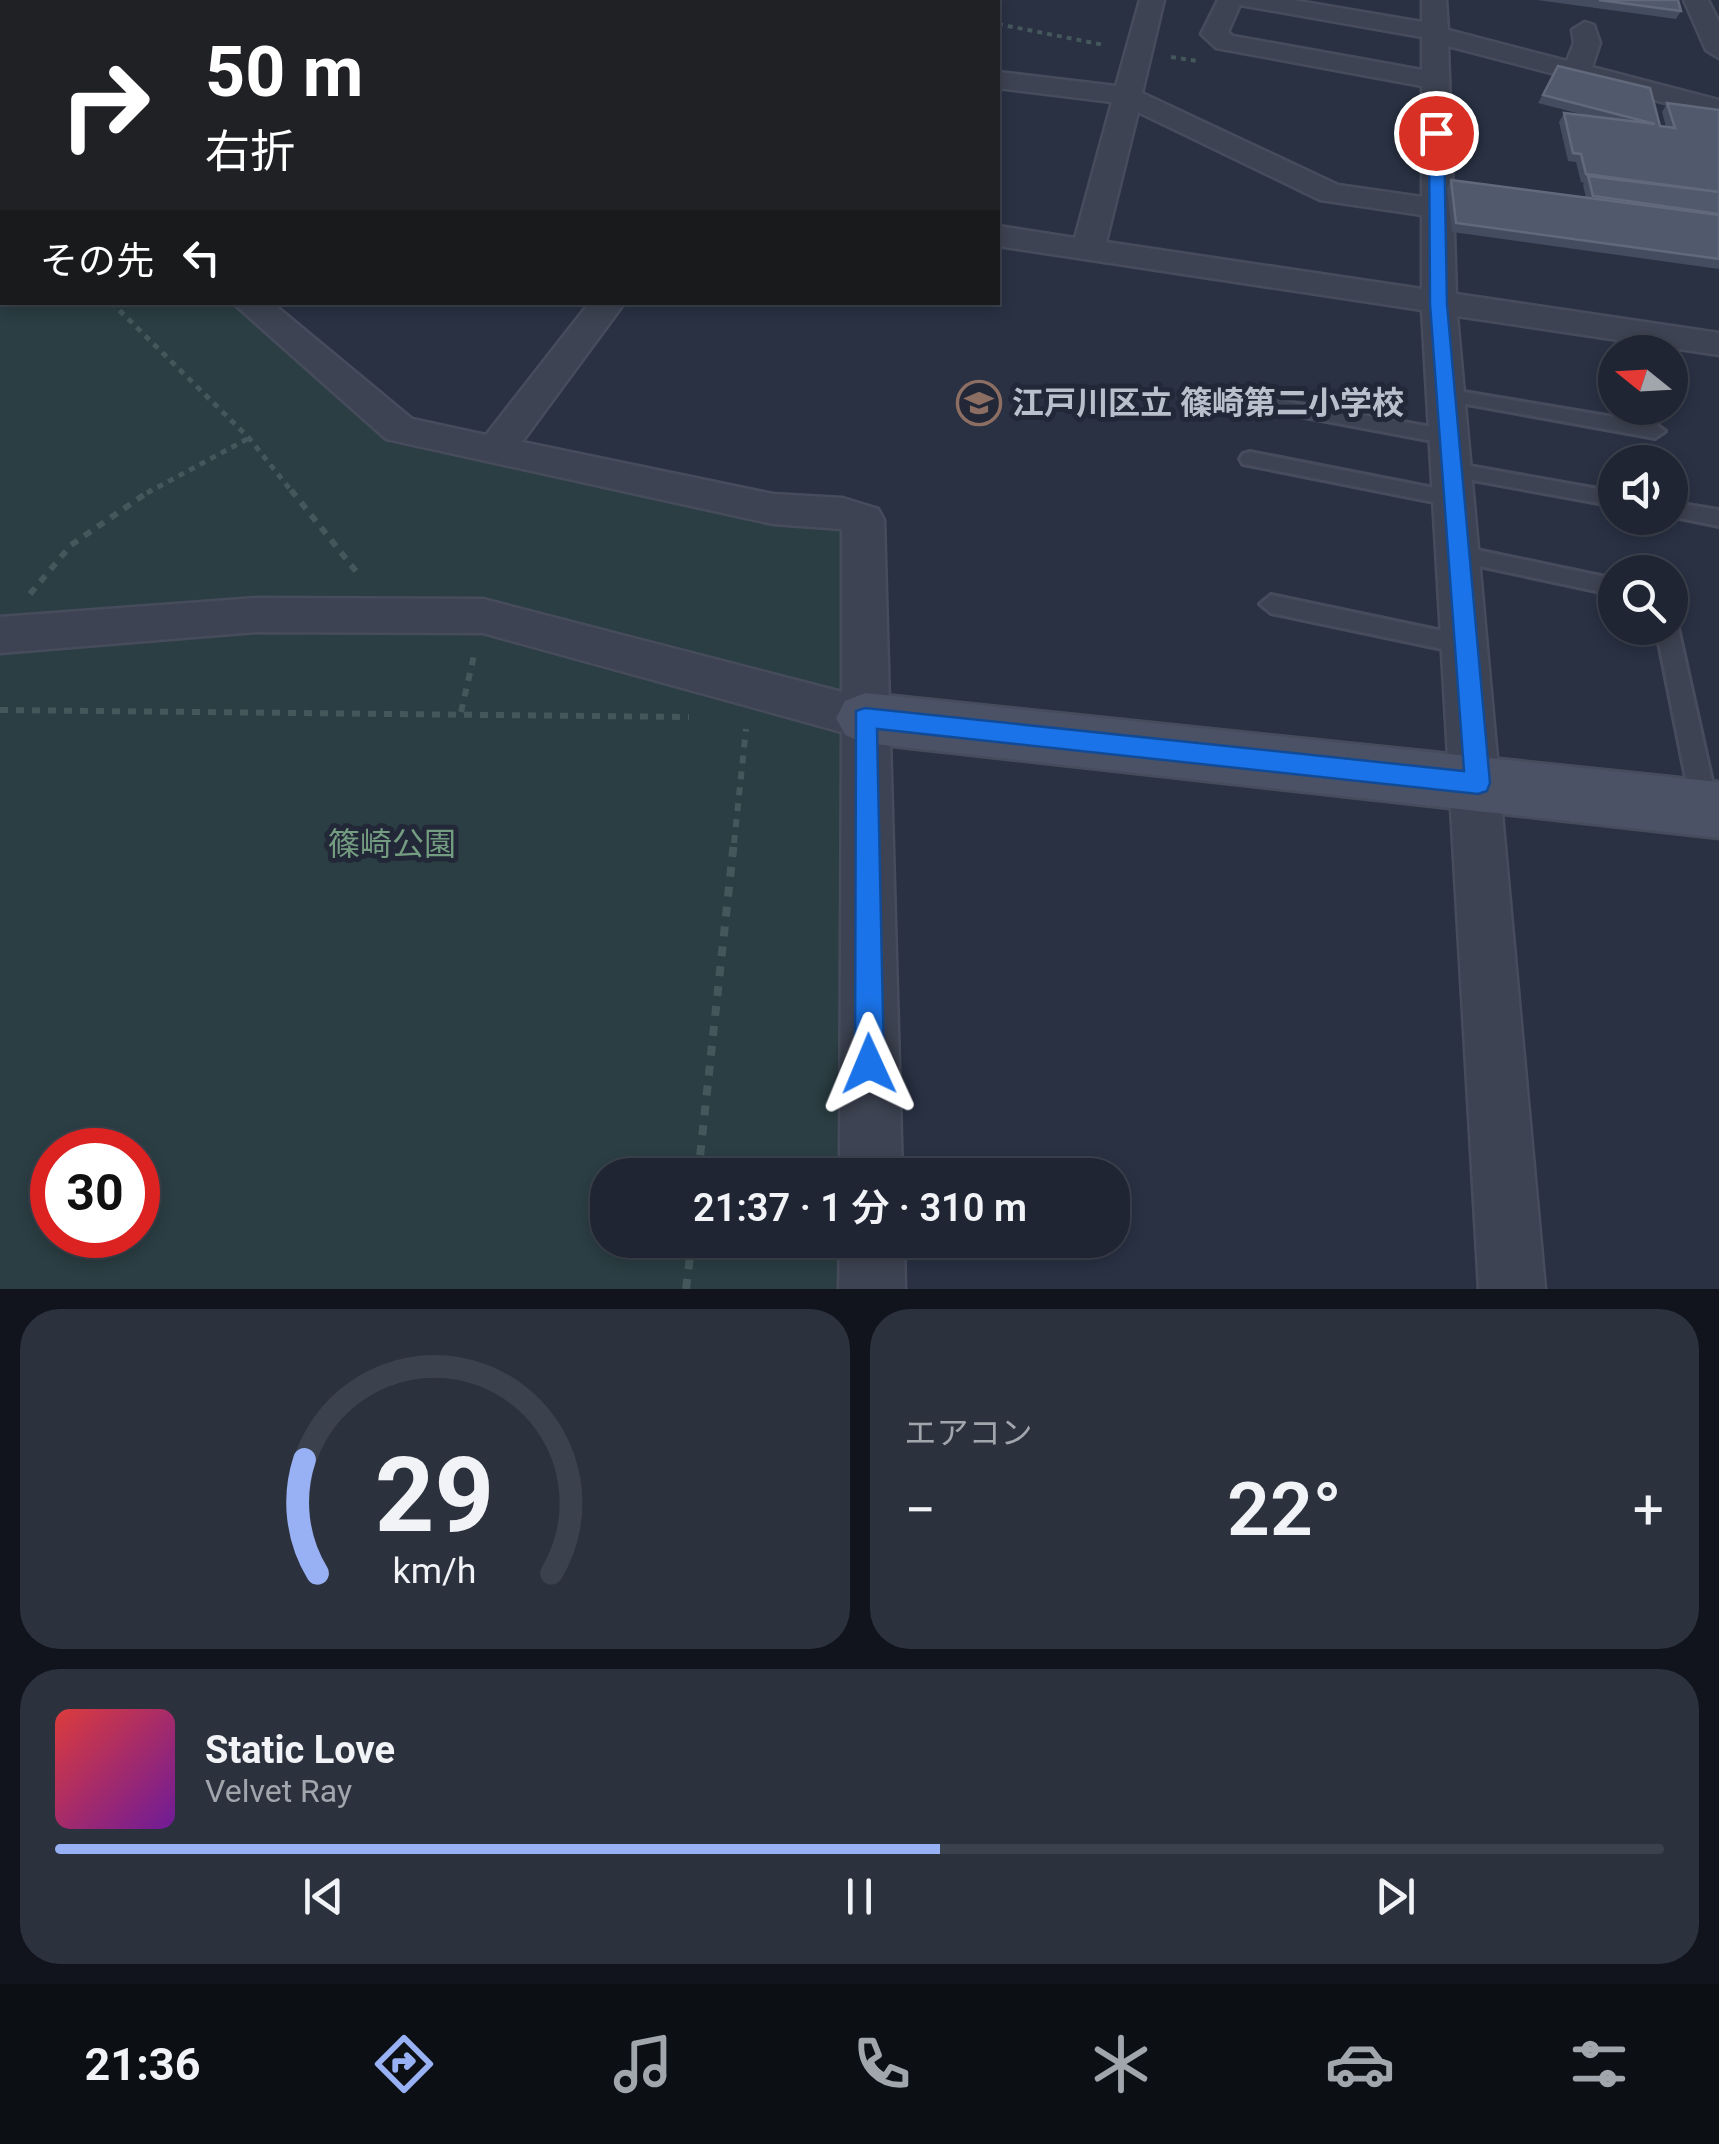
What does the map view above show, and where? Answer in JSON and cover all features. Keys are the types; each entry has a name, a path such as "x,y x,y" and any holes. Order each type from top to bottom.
{"street":[{"path":"1088,250 1152,0"},
{"path":"1230,0 1214,34 1225,42 1436,82"},
{"path":"1248,0 1435,22 1576,74 1719,109"},
{"path":"1696,0 1719,50"},
{"path":"1267,50 1284,6"},
{"path":"1435,22 1439,304 1478,783 1512,1289"},
{"path":"1576,74 1587,44 1585,30"},
{"path":"1000,80 1127,96 1331,193 1436,208"},
{"path":"1000,236 1719,344"},
{"path":"253,305 400,430 773,509 842,513 863,520 871,1158"},
{"path":"494,452 606,305"},
{"path":"4,634 257,614 482,616 865,718 1712,809"},
{"path":"872,1258 872,1289"}],"lane":[{"path":"1259,403 1450,450 1598,494"},
{"path":"1250,459 1450,450 1656,431"},
{"path":"1688,512 1719,518"},
{"path":"1458,554 1598,584"},
{"path":"1271,604 1466,645"},
{"path":"1671,645 1712,809"}],"path":[{"path":"114,305 249,438 363,581"},
{"path":"4,634 42,572 109,516 249,438"},
{"path":"461,712 482,616"},
{"path":"0,710 709,717"},
{"path":"700,1158 747,718"},
{"path":"686,1289 690,1258"}],"green space":[{"name":"篠崎公園","path":"0,305 233,305 390,443 776,523 834,524 847,537 840,1158 590,1158 590,1258 839,1258 839,1289 0,1289"}],"building":[{"path":"1599,0 1678,0 1681,11"},
{"path":"1558,66 1650,88 1660,126 1675,128 1667,103 1719,110 1719,192 1586,174 1581,154 1573,153 1564,113 1655,124 1543,95"},
{"path":"1588,176 1719,192 1719,214 1593,196"},
{"path":"1451,180 1719,215 1719,259 1456,223"}],"place":[{"name":"江戸川区立 篠崎第二小学校","path":"979,403"}],"route":[{"path":"869,1064 865,718 1478,783 1439,304 1436,133"}]}
